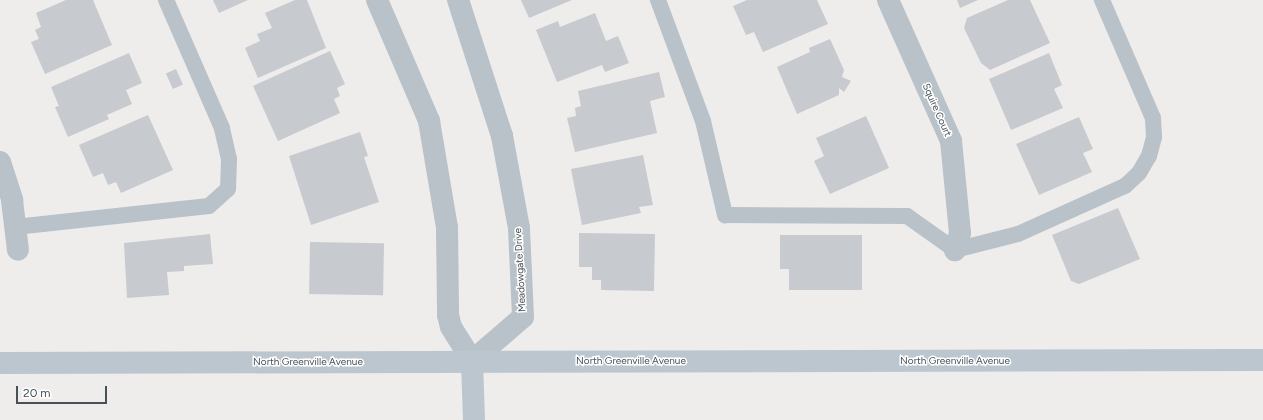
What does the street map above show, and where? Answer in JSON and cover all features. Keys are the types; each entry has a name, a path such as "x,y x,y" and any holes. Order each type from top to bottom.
{"main road":[{"name":"North Greenville Avenue","path":"0,363 1263,360"},
{"path":"472,361 474,420"}],"street":[{"path":"377,0 429,121 447,227 448,315 451,327 472,361"},
{"name":"Meadowgate Drive","path":"458,0 502,136 519,228 523,317 472,361"},
{"name":"Squire Court","path":"888,0 952,141 960,233 955,250"},
{"path":"0,162 12,200 18,250"}],"lane":[{"path":"15,227 209,206 228,189 229,159 222,128 166,0"},
{"path":"658,0 703,121 725,215 907,216 955,250 1018,234 1125,186 1139,173 1149,156 1154,137 1153,118 1102,0"}],"building":[{"path":"66,0 93,0 112,45 45,74 31,42 39,39 35,30 41,27 36,13"},
{"path":"213,0 248,0 219,13"},
{"path":"295,0 307,0 326,48 258,78 245,48 260,41 257,34 272,28 265,13"},
{"path":"521,0 572,0 529,18"},
{"path":"747,0 817,0 828,24 763,52 754,32 746,35 733,6"},
{"path":"957,0 978,0 960,8"},
{"path":"1008,0 1030,0 1050,43 990,70 981,63 964,28 967,18"},
{"path":"595,13 606,41 618,36 629,63 605,72 602,65 557,82 536,30 558,21 560,27"},
{"path":"830,39 844,70 842,77 851,81 844,92 839,88 839,95 797,114 777,67 810,52 809,48"},
{"path":"330,51 345,84 337,88 340,96 334,99 340,113 278,141 253,86"},
{"path":"129,53 142,83 126,90 132,104 107,115 109,119 68,137 55,107 59,106 51,87"},
{"path":"1049,53 1062,85 1054,89 1063,108 1011,130 989,79"},
{"path":"176,69 183,85 173,89 166,73"},
{"path":"659,72 665,97 650,101 657,133 575,152 567,118 576,116 575,108 581,106 578,91"},
{"path":"148,115 173,170 121,193 116,182 108,185 103,173 93,177 79,145"},
{"path":"866,116 889,168 830,194 814,161 824,156 816,138"},
{"path":"1079,117 1093,149 1083,153 1092,172 1039,195 1016,144"},
{"path":"360,132 368,156 364,157 379,202 311,225 289,156"},
{"path":"643,155 653,205 639,207 641,213 582,225 571,169"},
{"path":"1118,208 1140,259 1079,284 1071,281 1052,235"},
{"path":"579,233 655,234 654,291 601,290 601,280 592,280 592,267 579,267"},
{"path":"210,234 213,264 184,266 184,271 167,272 169,295 127,298 124,243"},
{"path":"780,235 862,235 862,290 789,290 789,269 780,269"},
{"path":"310,242 384,243 383,295 309,294"}]}
